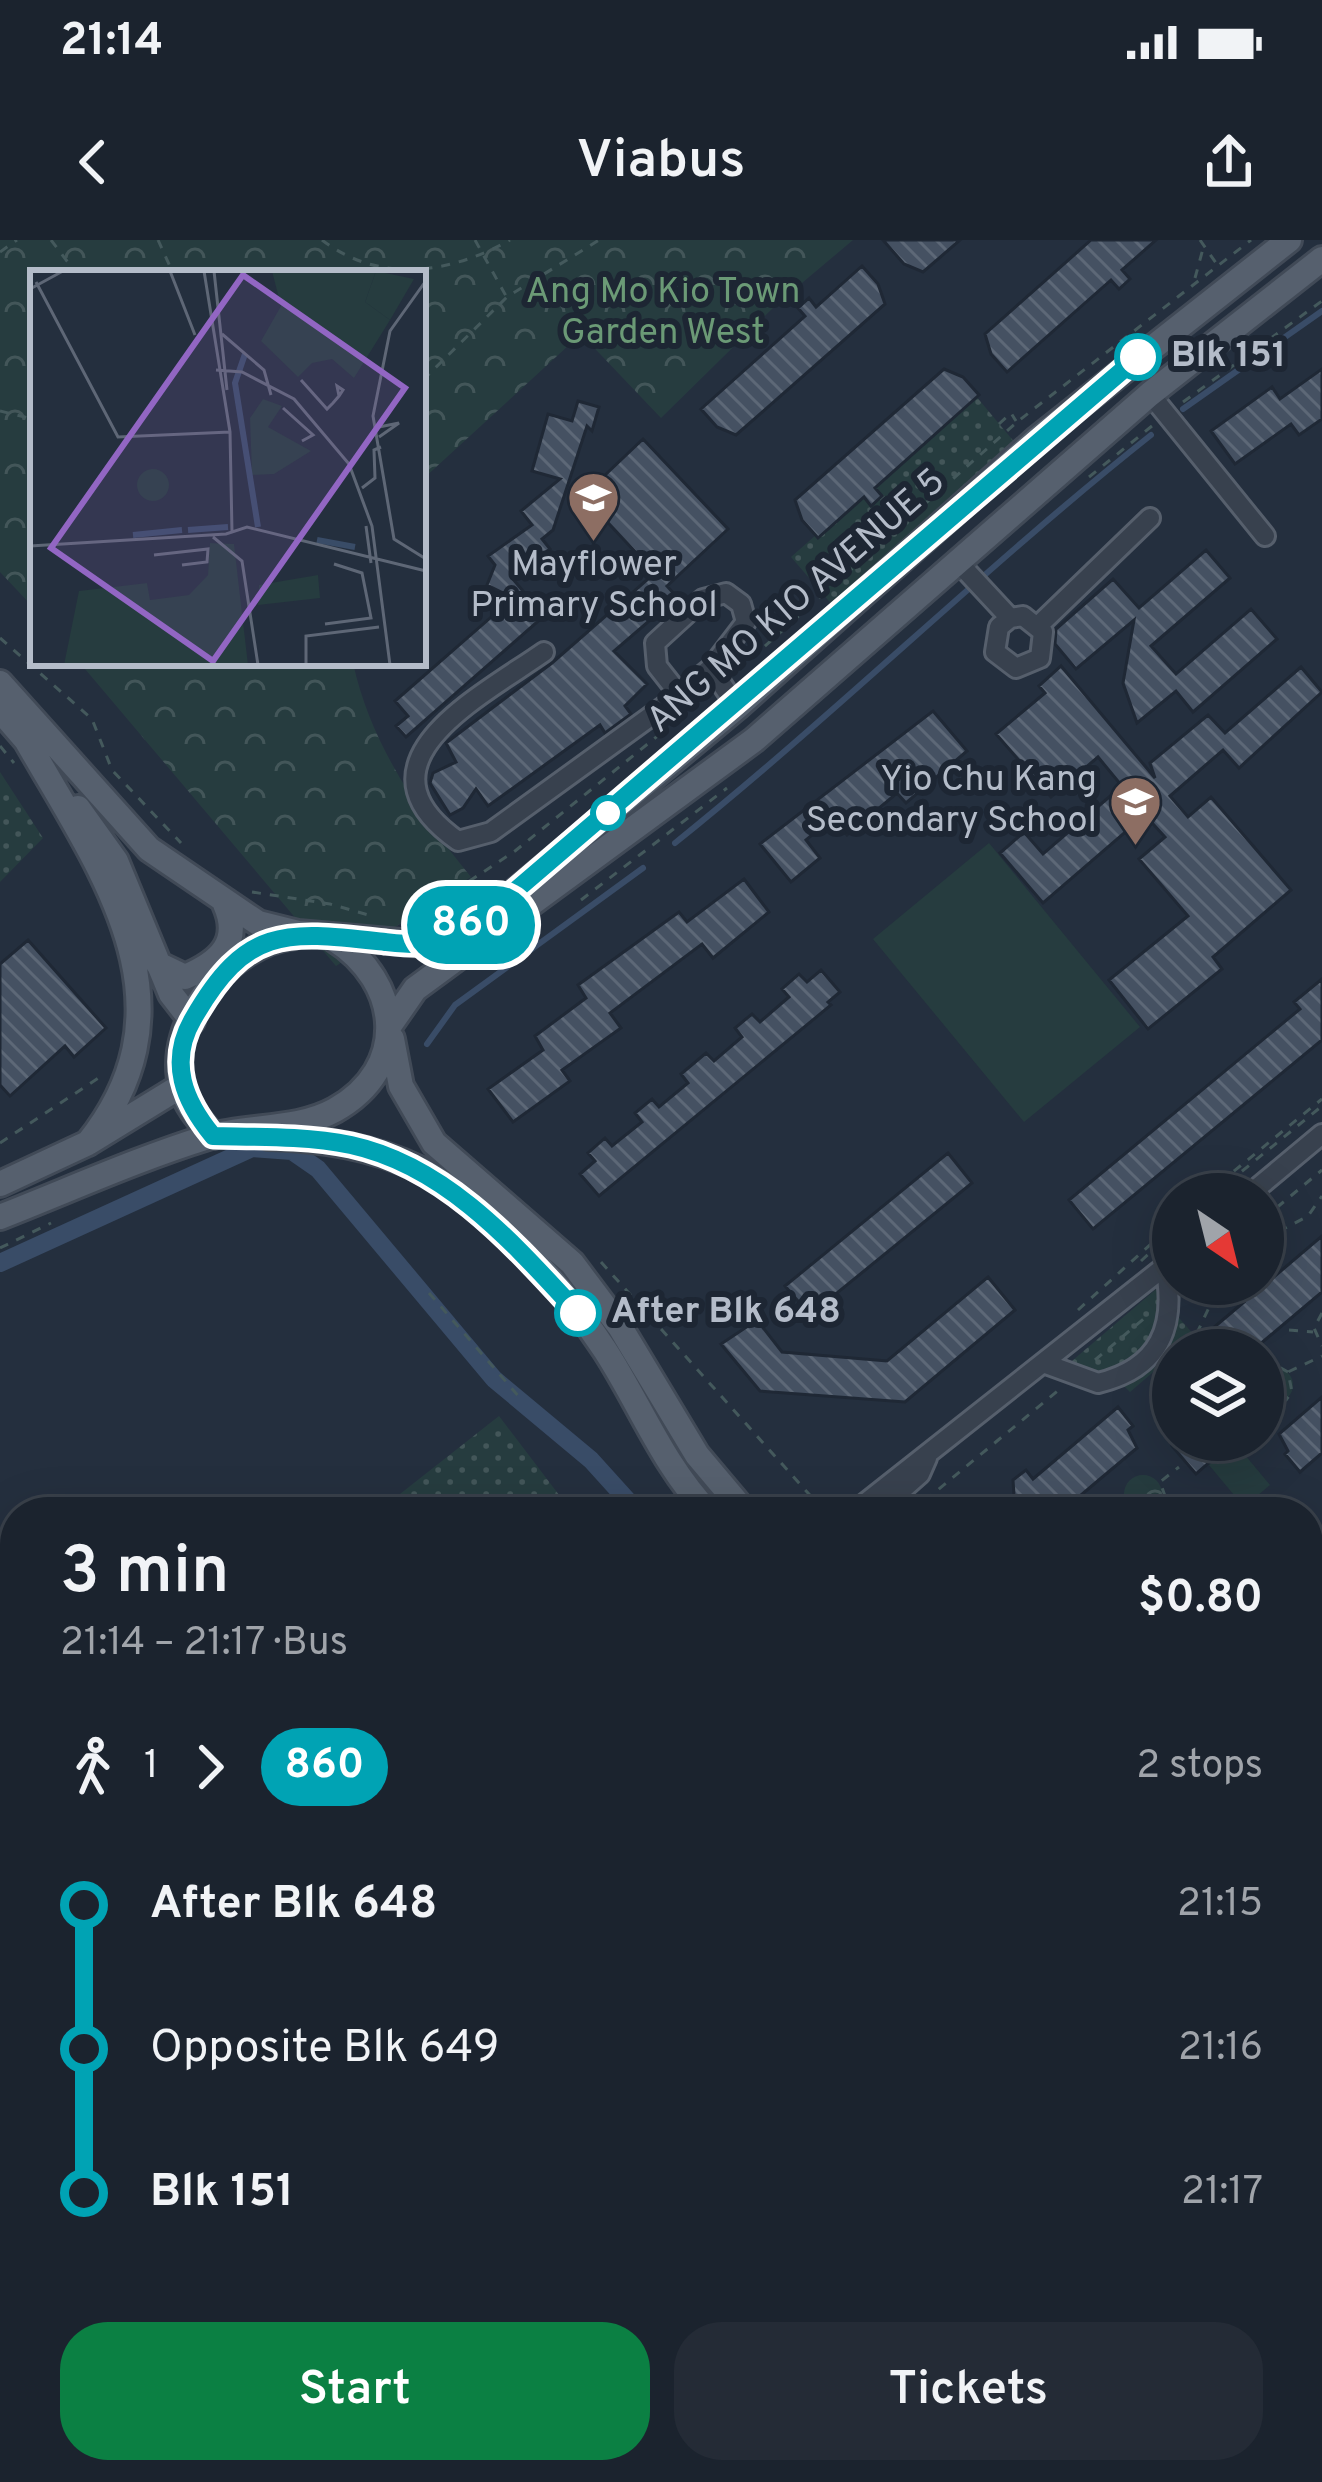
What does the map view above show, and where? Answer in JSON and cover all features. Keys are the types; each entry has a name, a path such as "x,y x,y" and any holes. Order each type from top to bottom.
{"main road":[{"name":"ANG MO KIO AVENUE 5","path":"390,1024 401,1005 433,976 567,863 1037,439 1289,240"},
{"name":"ANG MO KIO AVENUE 5","path":"325,934 390,942 446,941 754,740 963,568 1150,394 1322,259"},
{"path":"0,682 149,849 232,894 258,923 325,934 369,966 384,992 392,1059 413,1105 450,1161 572,1263 611,1314 698,1455 733,1497"},
{"path":"0,710 116,861 158,964 192,1021"},
{"path":"25,738 112,892 139,968 138,1035 108,1119 88,1143"},
{"path":"158,964 185,976 224,954 233,933 232,894"},
{"path":"213,1136 181,1086 192,1021 227,965 248,950 283,938 325,934"},
{"path":"413,1105 404,1051 407,1025 433,976"},
{"path":"0,1217 213,1136 310,1120 333,1111 374,1073 390,1024"},
{"path":"0,1184 88,1143 181,1086"},
{"path":"357,1146 347,1125 356,1105 384,1092 413,1105"},
{"path":"213,1136 357,1146 422,1171 500,1229 578,1313 651,1427 676,1478 694,1497"}],"street":[{"path":"1150,394 1265,536"},
{"path":"1038,626 1150,518"},
{"path":"963,568 1010,618"},
{"path":"544,652 442,727 414,764 417,796 435,824 458,841 491,832 680,694 716,676 746,622 741,604 726,593 703,599 656,644 657,666 680,694"},
{"path":"1023,616 1038,626 1045,645 1040,658 1016,668 995,652 994,639 1010,618 1023,616"},
{"path":"716,676 736,707"},
{"path":"1275,1173 1322,1134"},
{"path":"872,1497 1152,1277"},
{"path":"1046,1364 1099,1383 1139,1367 1165,1335 1169,1305"},
{"path":"894,1497 920,1474 927,1458"}],"path":[{"path":"0,253 17,240"},
{"path":"50,240 74,270"},
{"path":"158,240 172,270"},
{"path":"322,240 357,261 404,270 443,267 510,240"},
{"path":"476,240 507,297"},
{"path":"426,377 507,297 599,240"},
{"path":"716,676 1018,422 1251,240"},
{"path":"1202,242 1217,264"},
{"path":"1194,281 1202,242"},
{"path":"0,411 8,417 30,418"},
{"path":"999,424 1011,413 1018,422"},
{"path":"0,638 30,664"},
{"path":"32,666 92,719 112,770 182,844"},
{"path":"402,926 513,853 670,726"},
{"path":"232,894 384,920"},
{"path":"0,1143 87,1090 106,1072"},
{"path":"1232,1173 1322,1099"},
{"path":"1240,1173 1322,1106"},
{"path":"1284,1201 1322,1169"},
{"path":"1284,1229 1308,1216 1322,1196"},
{"path":"0,1248 52,1223"},
{"path":"601,1262 811,1497"},
{"path":"429,1293 521,1399"},
{"path":"929,1497 1160,1305"},
{"path":"1322,1313 1315,1332 1322,1346"},
{"path":"1289,1330 1315,1332"},
{"path":"1288,1372 1322,1356"},
{"path":"1284,1370 1293,1381 1284,1400"},
{"path":"1164,1497 1160,1482 1179,1467"}],"green space":[{"name":"Ang Mo Kio Town Garden West","path":"0,240 853,240 777,304 661,418 581,334 426,476 426,270 30,270 30,604 0,572"},
{"path":"975,395 1016,444 834,607 791,557"},
{"path":"83,666 354,666 372,722 399,777 471,877 336,966"},
{"path":"0,772 43,838 0,882"},
{"path":"989,843 1140,1027 1024,1122 873,939"},
{"path":"1152,1293 1152,1305 1171,1305 1189,1329 1152,1329 1152,1373 1130,1392 1117,1379 1059,1372"},
{"path":"1284,1370 1292,1378 1292,1392 1284,1400"},
{"path":"499,1416 561,1497 396,1497"},
{"path":"1214,1461 1250,1461 1270,1485 1256,1497 1236,1497 1209,1465"},
{"path":"1143,1475 1160,1487 1161,1497 1124,1494 1130,1481"}],"building":[{"path":"883,240 960,240 923,272 904,264"},
{"path":"1091,240 1156,240 1122,270 1130,279 1119,289 1111,280 1007,372 991,354 985,334"},
{"path":"862,266 878,284 885,304 736,435 717,427 701,409 805,316 798,308 809,298 816,307"},
{"path":"944,369 963,377 979,395 875,488 882,496 871,506 864,497 818,538 802,520 795,500"},
{"path":"1322,369 1322,419 1299,435 1291,424 1235,464 1211,431 1272,387 1280,399"},
{"path":"578,401 599,407 592,431 587,426 553,530 542,539 550,549 512,578 544,616 406,737 396,726 408,716 395,701 513,598 487,585 495,565 488,556 532,525 521,511 560,479 532,471 548,414 572,421"},
{"path":"643,439 728,529 667,586 677,597 614,651 647,684 625,706 631,714 605,733 600,725 488,806 476,789 463,808 450,815 430,783 433,773 456,762 446,743 552,663 655,573 583,496"},
{"path":"1206,550 1230,578 1151,646 1176,674 1251,609 1277,639 1193,712 1176,691 1137,723 1123,683 1134,620 1076,669 1055,644 1056,629 1113,579 1139,608"},
{"path":"1061,666 1155,778 1150,763 1208,715 1225,733 1301,667 1322,692 1239,768 1223,750 1170,796 1188,817 1211,797 1291,890 1213,957 1222,969 1148,1029 1109,980 1188,916 1139,859 1165,837 1145,815 1043,903 1000,853 1024,832 1043,854 1122,786 1098,757 1051,797 996,734 1045,693 1039,686"},
{"path":"933,711 967,751 906,803 897,793 847,835 832,818 806,840 820,858 791,882 760,844"},
{"path":"744,879 769,912 713,958 702,944 610,1013 621,1028 562,1070 570,1081 513,1122 488,1089 543,1050 535,1036 586,998 578,985 679,912 687,922"},
{"path":"28,940 106,1028 74,1057 65,1046 10,1096 0,1085 0,964"},
{"path":"821,970 840,992 828,1002 831,1005 599,1196 580,1174 595,1161 588,1153 605,1138 612,1146 642,1122 635,1113 652,1099 659,1107 688,1083 681,1074 706,1053 714,1061 742,1037 735,1028 752,1014 760,1022 789,997 782,989 799,974 807,982"},
{"path":"1322,979 1322,1040 1161,1173 1152,1173 1152,1180 1093,1229 1069,1200 1300,1009 1294,1002"},
{"path":"948,1153 972,1183 810,1315 785,1286"},
{"path":"1322,1236 1322,1292 1278,1329 1212,1329 1240,1305 1284,1305 1284,1268"},
{"path":"988,1277 1015,1310 905,1402 760,1391 721,1344 757,1320 782,1352 887,1361"},
{"path":"1322,1397 1322,1453 1300,1472 1285,1454 1284,1430"},
{"path":"1118,1407 1133,1426 1128,1430 1137,1448 1079,1497 1012,1497 1013,1480 1026,1470 1033,1479"},
{"path":"1185,1461 1211,1461 1196,1474"}],"waterway":[{"path":"1183,409 1322,311"},
{"path":"675,843 1151,435"},
{"path":"427,1044 455,1005 643,868"},
{"path":"0,1263 252,1148 292,1151 318,1169 494,1379 591,1460 624,1497"},
{"path":"363,1216 365,1227"}],"bus line":[{"name":"860","path":"578,1313 500,1229 422,1171 357,1146 310,1139 213,1136 181,1086 187,1030 203,1001 227,965 248,950 283,938 325,934 422,944 446,941 487,915 736,707 1037,439 1138,357"}],"place":[{"name":"Blk 151","path":"1138,357"},
{"name":"Mayflower Primary School","path":"594,544"},
{"name":"Yio Chu Kang Secondary School","path":"1136,848"},
{"name":"After Blk 648","path":"578,1313"}]}
